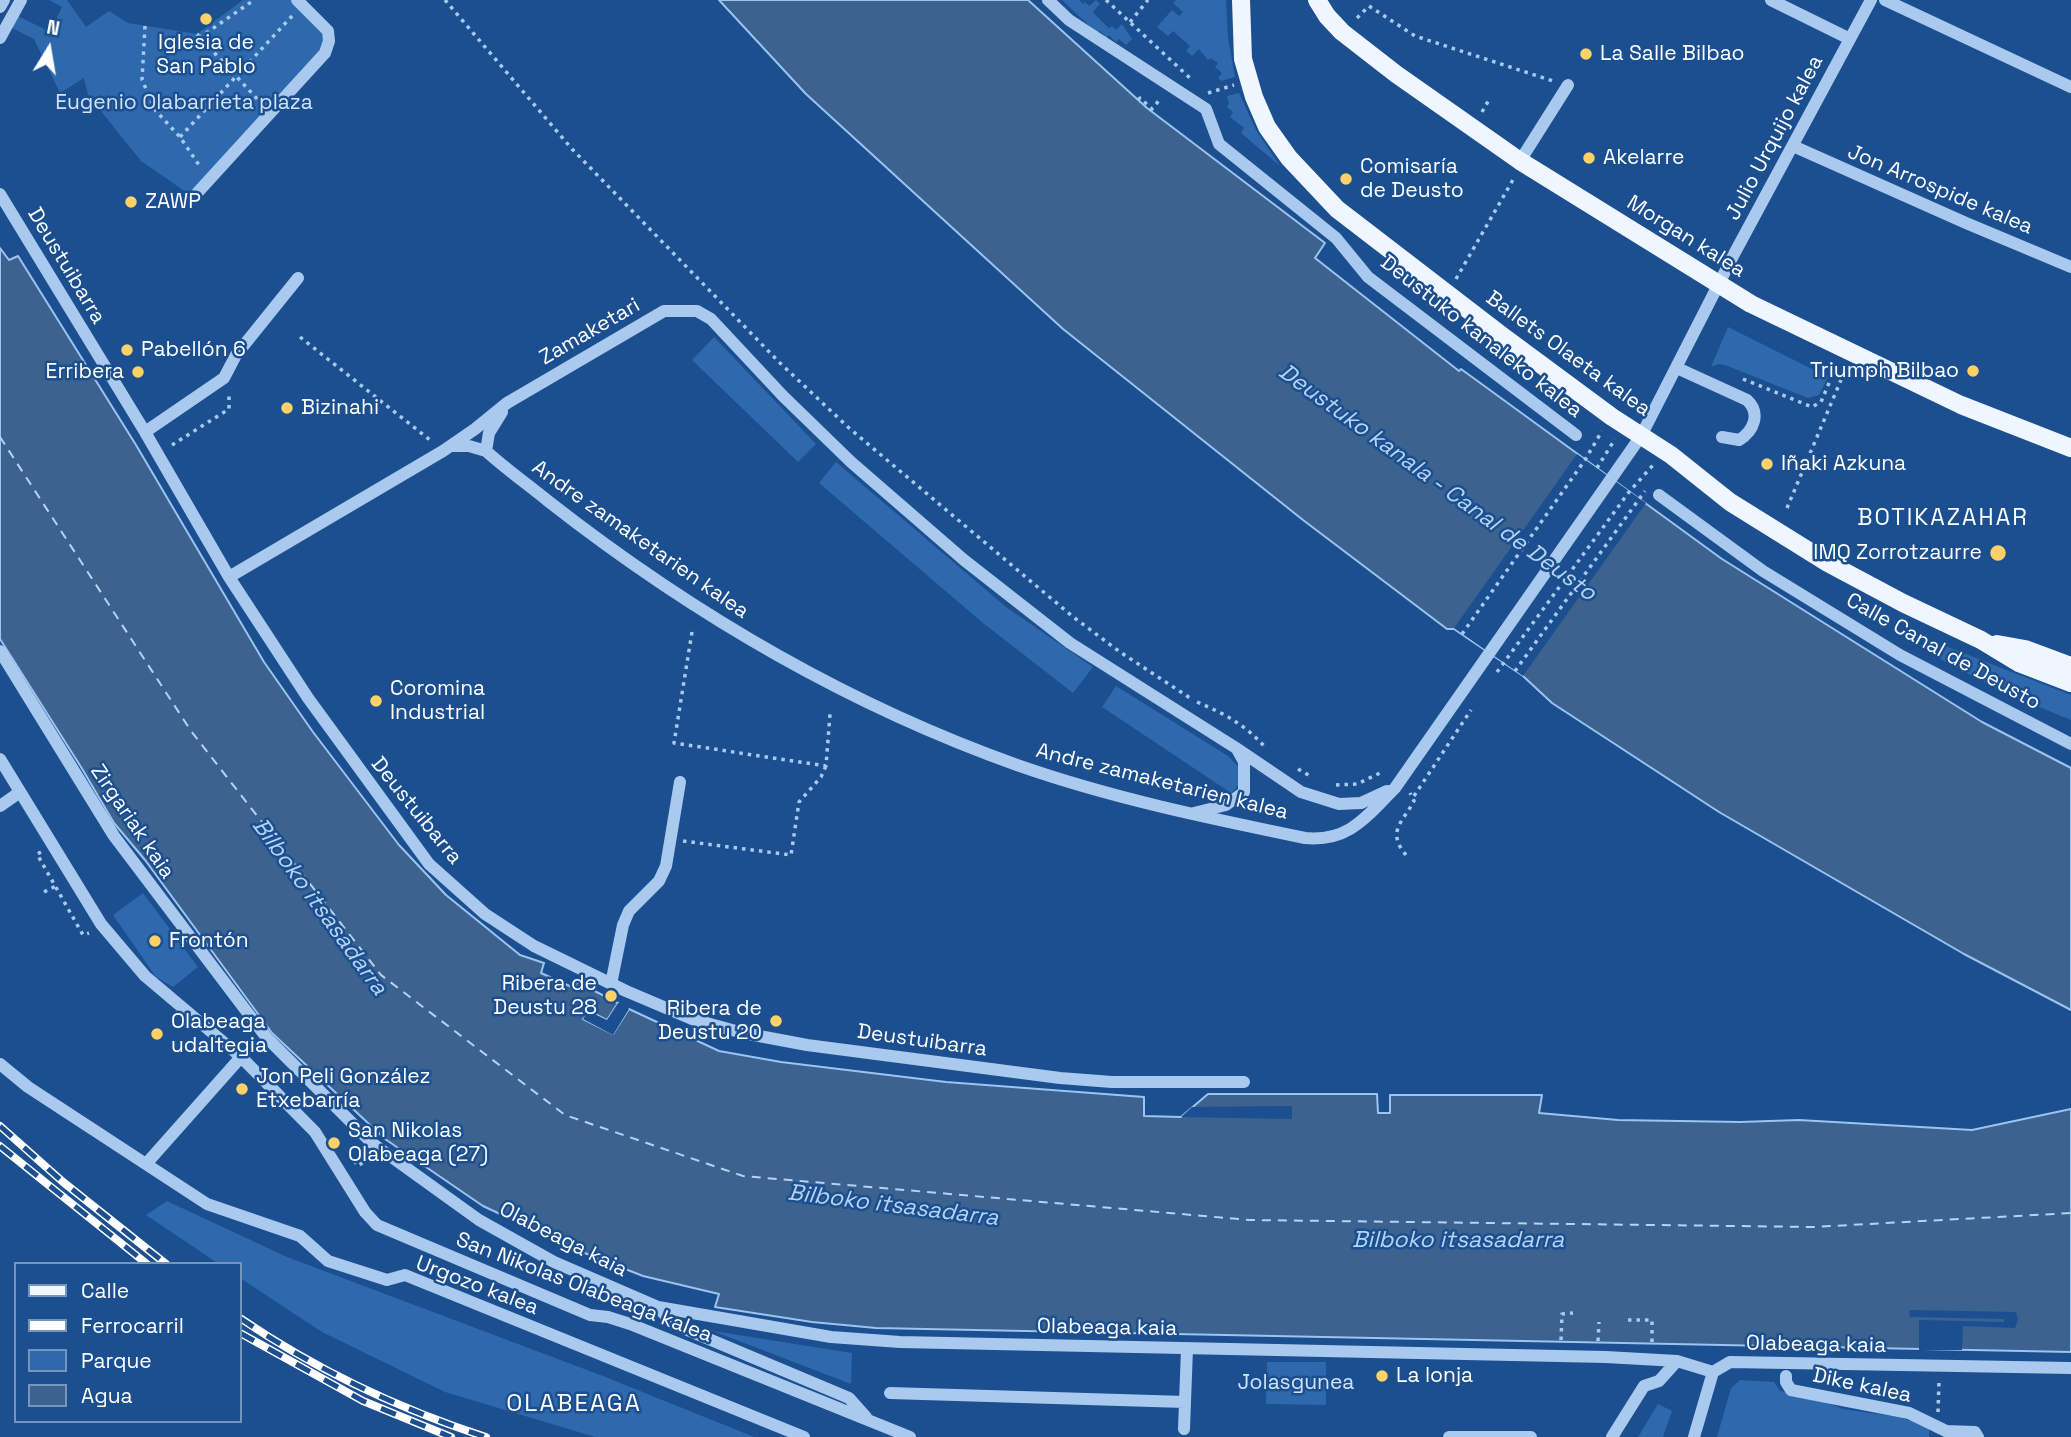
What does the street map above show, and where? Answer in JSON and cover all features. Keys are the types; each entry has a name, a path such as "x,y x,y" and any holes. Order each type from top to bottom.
{"main road":[{"name":"Ballets Olaeta kalea","path":"1241,0 1243,59 1254,97 1267,127 1308,180 1337,209 1580,394 1671,455 1730,502 1828,563 1987,643 2019,663 2071,684"},
{"name":"Morgan kalea","path":"1317,0 1327,16 1355,43 1517,169 1751,304 1870,363 1996,420 2071,449"},
{"name":"Ballets Olaeta kalea","path":"1987,643 2025,649 2071,666"}],"street":[{"path":"0,7 4,0"},
{"path":"0,38 21,0"},
{"path":"198,192 325,53 329,41 328,31 297,0"},
{"path":"1048,0 1069,20 1206,109"},
{"path":"1771,0 1850,39"},
{"name":"Julio Urquijo kalea","path":"1489,653 1613,480 1641,436 1718,284 1871,0"},
{"path":"1885,0 2071,87"},
{"path":"1517,169 1568,85"},
{"name":"Deustuko kanaleko kalea","path":"1206,109 1219,144 1336,238 1368,277 1576,435"},
{"name":"Jon Arrospide kalea","path":"1794,146 2071,267"},
{"name":"Deustuibarra","path":"0,194 145,432 229,577 308,698 429,864 485,914 534,946 611,984 692,1019 743,1033 807,1045 1060,1078 1135,1083 1244,1082"},
{"path":"145,432 224,378 236,355 298,278"},
{"name":"Zamaketari","path":"447,448 507,403 664,311 697,311 711,319 851,462 964,560 1070,643 1236,748"},
{"path":"1677,368 1747,400 1752,405 1755,411 1754,424 1749,432 1739,440 1722,437"},
{"name":"Zamaketari","path":"486,451 489,433 507,403"},
{"path":"229,577 447,448 470,446 486,451"},
{"name":"Andre zamaketarien kalea","path":"486,451 589,533 696,608 814,675 884,710 1018,765 1191,814 1320,840 1341,835 1356,826 1396,786 1489,653"},
{"name":"Calle Canal de Deusto","path":"1659,495 1763,571 1900,656 2071,744"},
{"name":"Zirgariak kaia","path":"0,651 114,836 244,1008"},
{"path":"1236,748 1301,792 1339,804 1361,803 1396,786"},
{"path":"1191,814 1226,804 1244,792 1244,762 1236,748"},
{"name":"San Nikolas Olabeaga kalea","path":"0,759 105,929 145,976 241,1057 315,1132 365,1212 377,1225 590,1315 630,1324 910,1437"},
{"path":"611,984 623,925 629,911 659,881 666,866 680,782"},
{"path":"0,806 20,792"},
{"name":"Olabeaga kaia","path":"244,1008 267,1038 386,1154 479,1220 554,1262 658,1307 831,1337 900,1342 1606,1357 1677,1361 1713,1372 1730,1362 2071,1368"},
{"path":"146,1164 241,1057"},
{"name":"Urgozo kalea","path":"0,1064 28,1087 207,1204 300,1236 328,1261 387,1280 405,1275 804,1437"},
{"name":"San Nikolas Olabeaga kalea","path":"658,1307 673,1324 849,1398 872,1422"},
{"path":"1184,1429 1187,1349"},
{"path":"1612,1437 1644,1386 1659,1381 1677,1361"},
{"path":"1694,1437 1713,1372"},
{"name":"Dike kalea","path":"1786,1376 1791,1391 1909,1413 1946,1431 1975,1432 1978,1437"},
{"path":"890,1393 1185,1402"},
{"path":"1449,1437 1531,1437"}],"path":[{"path":"254,0 198,36 270,112"},
{"path":"445,0 572,149 779,363 849,428 1072,616 1120,652 1198,703 1215,708 1255,734 1267,749"},
{"path":"1106,0 1197,85"},
{"path":"1130,22 1148,0"},
{"path":"1357,18 1369,6 1415,36 1568,85"},
{"path":"180,136 293,15"},
{"path":"145,26 142,80 156,111 180,136 208,179"},
{"path":"1500,73 1503,65"},
{"path":"1206,109 1207,93 1236,85"},
{"path":"1138,100 1140,98 1152,109"},
{"path":"1482,112 1490,99"},
{"path":"1453,284 1517,169"},
{"path":"300,337 447,448"},
{"path":"158,454 229,409 228,370"},
{"path":"1742,378 1812,407 1821,402 1832,376"},
{"path":"1787,508 1840,380"},
{"path":"1462,634 1585,460 1604,428"},
{"path":"1490,681 1629,492 1654,464"},
{"path":"1515,671 1638,497"},
{"path":"692,632 674,743 826,766"},
{"path":"1413,796 1473,708"},
{"path":"671,840 790,855 799,802 821,777 826,766 830,714"},
{"path":"1298,769 1318,781"},
{"path":"1327,784 1357,784 1380,773 1413,796 1415,801 1398,824 1398,842 1406,855"},
{"path":"37,854 83,935 94,931"},
{"path":"44,892 56,886"},
{"path":"352,1159 358,1166 371,1156"},
{"path":"1561,1342 1562,1314 1573,1313"},
{"path":"1628,1320 1652,1321 1652,1346"},
{"path":"1598,1343 1599,1322"},
{"path":"1938,1380 1938,1426"}],"green space":[{"name":"Eugenio Olabarrieta plaza","path":"49,0 67,0 86,27 109,11 128,23 197,34 243,0 297,0 329,41 198,192 186,192 141,161 88,95 84,78 60,93 34,39 8,26 14,14 50,32 62,7"},
{"path":"1062,0 1079,0 1089,6 1096,0 1100,4 1093,12 1109,28 1112,26 1116,30 1122,24 1132,39 1126,45 1119,39 1116,42 1109,35 1107,38 1100,31 1097,33"},
{"path":"1176,0 1226,0 1228,38 1235,77 1221,81 1218,78 1222,73 1215,67 1218,63 1211,58 1208,60 1199,49 1192,56 1186,51 1190,46 1173,31 1168,36 1157,27 1172,10 1179,16 1183,12 1173,3"},
{"path":"1239,93 1256,130 1280,166 1241,133 1244,128 1230,117 1233,112 1227,107 1227,96"},
{"path":"1728,327 1828,377 1819,395 1808,398 1725,365 1711,367"},
{"path":"714,337 816,444 798,462 692,360"},
{"path":"836,462 1006,607 1093,667 1073,693 983,623 819,483"},
{"path":"1940,644 2071,695 2071,720 2001,691 1933,655"},
{"path":"1116,686 1228,756 1240,768 1239,782 1234,791 1231,793 1102,707"},
{"name":"Frontón","path":"143,893 198,967 173,987 156,977 113,915"},
{"path":"167,1201 287,1257 603,1376 754,1437 595,1437 445,1392 322,1332 242,1279 242,1262 216,1262 146,1215"},
{"path":"713,1331 852,1353 851,1384"},
{"name":"Jolasgunea","path":"1267,1362 1326,1362 1326,1405 1266,1404"},
{"path":"1740,1380 1774,1382 1780,1391 1820,1400 1843,1409 1898,1417 1929,1426 1929,1437 1717,1437 1731,1388"},
{"path":"1658,1404 1672,1411 1663,1437 1638,1437"}],"water":[{"name":"Deustuko kanala - Canal de Deusto","path":"719,0 1028,0 1147,108 1325,243 1315,258 1459,371 1461,369 1722,559 1982,722 2071,768 2071,1010 1964,954 1719,812 1552,703 1523,676 1454,629 1447,629 1303,520 1063,329 806,94"},
{"name":"Bilboko itsasadarra","path":"0,248 9,260 18,256 136,445 264,662 313,732 399,845 446,895 520,955 544,963 541,973 574,988 577,982 618,1003 607,1020 589,1011 583,1019 613,1034 629,1009 719,1051 781,1062 946,1082 1144,1097 1144,1116 1181,1117 1208,1094 1377,1094 1378,1113 1390,1113 1390,1095 1542,1095 1539,1113 1618,1120 1799,1120 1972,1130 2071,1109 2071,1352 876,1328 812,1322 715,1307 719,1294 643,1276 577,1250 483,1206 385,1139 272,1033 145,860 114,823 0,639"}],"pier":[{"path":"1577,454 1646,503 1523,676 1454,628"},
{"path":"618,1003 621,1005 608,1024 590,1015 588,1018 612,1030 626,1007 629,1009 613,1035 583,1019 588,1011 607,1020"},
{"path":"1292,1106 1292,1119 1181,1117 1192,1107"},
{"path":"1909,1310 2016,1312 2018,1320 2015,1328 1963,1326 1962,1350 1919,1350 1919,1320 2004,1322 2004,1319 1910,1317"}],"ferry route":[{"path":"0,437 191,731 381,975 565,1115 743,1176 1250,1220 1814,1227 2071,1213"}],"railway":[{"path":"0,1126 63,1182 163,1262"},
{"path":"0,1146 145,1262"},
{"path":"242,1319 298,1354 358,1386 421,1414 486,1437"},
{"path":"242,1334 363,1401 451,1437"}],"place":[{"name":"Iglesia de San Pablo","path":"206,19"},
{"name":"La Salle Bilbao","path":"1586,54"},
{"name":"Akelarre","path":"1589,158"},
{"name":"Comisaría de Deusto","path":"1346,179"},
{"name":"ZAWP","path":"131,202"},
{"name":"Pabellón 6","path":"127,350"},
{"name":"Triumph Bilbao","path":"1973,371"},
{"name":"Erribera","path":"138,372"},
{"name":"Bizinahi","path":"287,408"},
{"name":"Iñaki Azkuna","path":"1767,464"},
{"name":"IMQ Zorrotzaurre","path":"1998,553"},
{"name":"Coromina Industrial","path":"376,701"},
{"name":"Frontón","path":"155,941"},
{"name":"Ribera de Deustu 28","path":"611,996"},
{"name":"Ribera de Deustu 20","path":"776,1021"},
{"name":"Olabeaga udaltegia","path":"157,1034"},
{"name":"Jon Peli González Etxebarría","path":"242,1089"},
{"name":"San Nikolas Olabeaga (27)","path":"334,1143"},
{"name":"La lonja","path":"1382,1376"}],"district":[{"name":"BOTIKAZAHAR","path":"1943,519"},
{"name":"OLABEAGA","path":"574,1404"}]}
